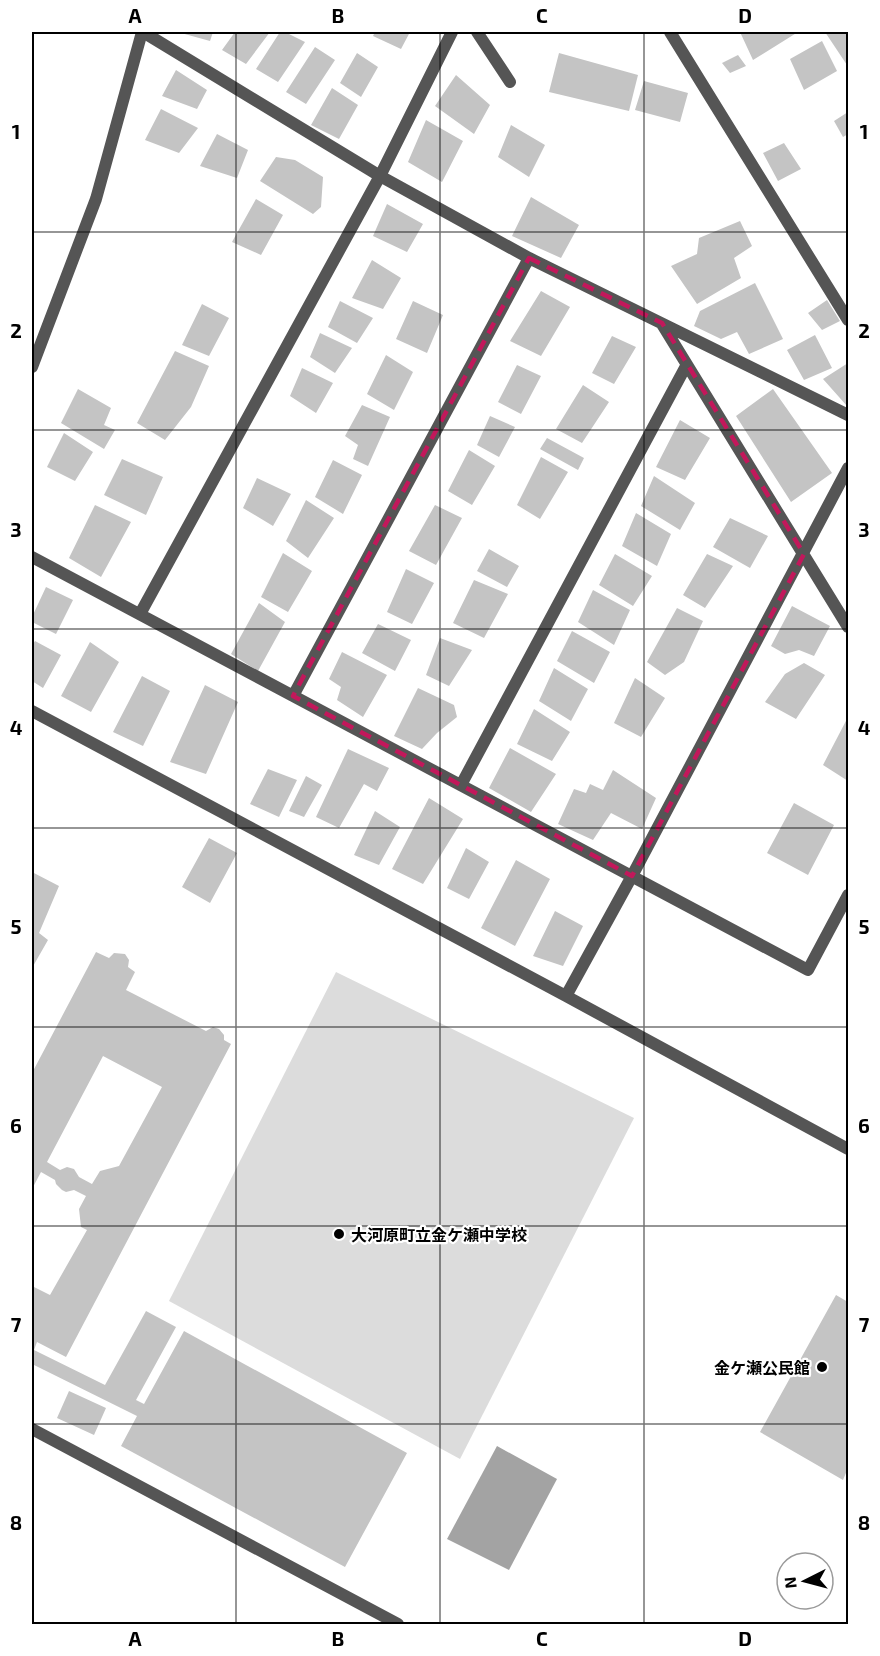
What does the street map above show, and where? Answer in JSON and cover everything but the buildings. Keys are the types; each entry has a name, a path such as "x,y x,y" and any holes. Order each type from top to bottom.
{"street":[{"path":"32,367 96,199 142,32 380,176 529,258 849,415"},
{"path":"140,614 380,176 452,32"},
{"path":"477,32 510,82"},
{"path":"670,32 849,320"},
{"path":"293,696 529,258"},
{"path":"662,323 686,366 849,627"},
{"path":"460,785 686,366"},
{"path":"566,996 849,468"},
{"path":"32,557 808,970 849,895"},
{"path":"32,711 849,1149"},
{"path":"32,1429 398,1624"}],"highlighted area":[{"path":"529,258 662,323 804,554 632,876 293,696"}],"shaded area":[{"path":"336,972 634,1118 460,1459 169,1301"},
{"path":"497,1446 557,1479 509,1570 447,1539"}],"place":[{"name":"大河原町立金ケ瀬中学校","path":"339,1234"},
{"name":"金ケ瀬公民館","path":"822,1367"}]}
